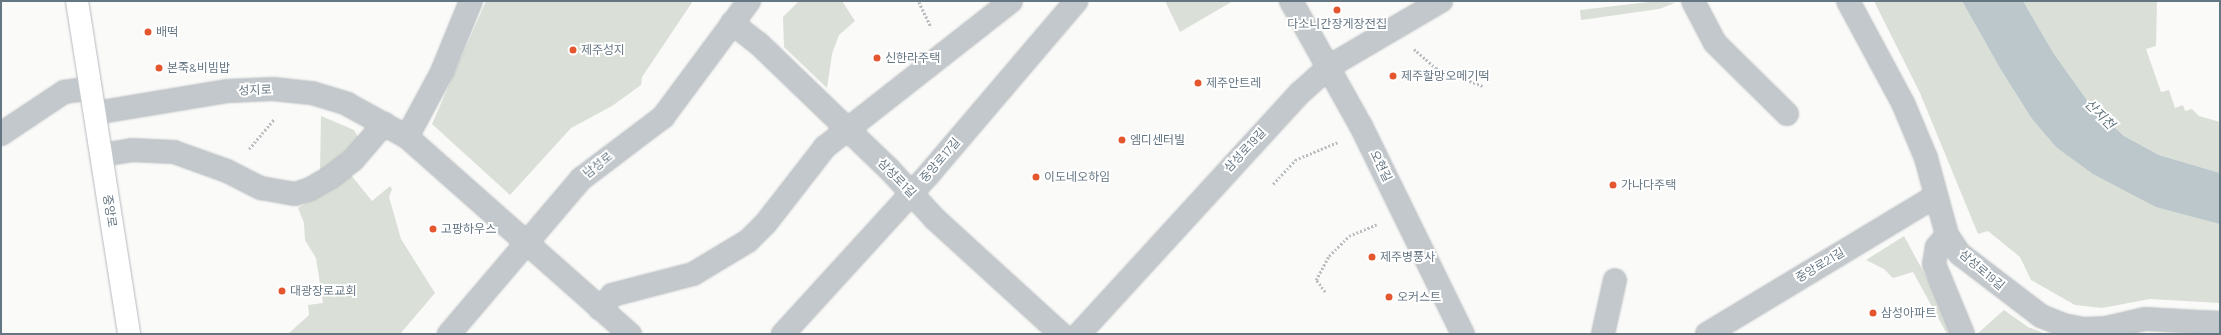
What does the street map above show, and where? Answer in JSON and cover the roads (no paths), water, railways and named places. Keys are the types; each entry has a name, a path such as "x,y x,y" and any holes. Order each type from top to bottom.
{"main road":[{"name":"중앙로","path":"77,1 129,334"}],"street":[{"path":"407,137 442,72 470,1"},
{"name":"남성로","path":"449,334 581,179 663,117 749,1"},
{"path":"600,309 612,295 693,274 748,241 766,223 825,147 1011,1"},
{"name":"중앙로17길","path":"783,334 911,192 1076,1"},
{"name":"오현길","path":"1292,1 1330,66 1364,131 1463,334"},
{"name":"삼성로19길","path":"1079,334 1205,193 1300,93 1330,66 1441,1"},
{"path":"1693,1 1715,43 1788,114"},
{"name":"삼성로19길","path":"1848,1 1903,103 1926,158 1934,197 1947,235 1960,254 2042,316 2063,325 2083,329 2106,328 2145,319 2220,323"},
{"name":"삼성로1길","path":"732,23 758,43 911,192 936,219 1061,334"},
{"path":"1,134 64,92 91,88"},
{"name":"성지로","path":"95,113 228,91 286,90 312,93 347,104 407,137 525,244 630,334"},
{"path":"101,155 131,150 174,152 277,192 305,191 331,177 353,160 384,124"},
{"name":"중앙로21길","path":"1707,334 1934,197"},
{"path":"1947,235 1937,247 1934,264 1963,334"},
{"path":"1603,334 1616,280"}],"place":[{"name":"다소니간장게장전집","path":"1337,10"},
{"name":"배떡","path":"148,32"},
{"name":"제주성지","path":"573,50"},
{"name":"신한라주택","path":"877,58"},
{"name":"본죽&비빔밥","path":"159,68"},
{"name":"제주할망오메기떡","path":"1393,76"},
{"name":"제주안트레","path":"1198,83"},
{"name":"엠디센터빌","path":"1122,140"},
{"name":"이도네오하임","path":"1036,177"},
{"name":"가나다주택","path":"1613,185"},
{"name":"고팡하우스","path":"433,229"},
{"name":"제주병풍사","path":"1372,257"},
{"name":"대광장로교회","path":"282,291"},
{"name":"오커스트","path":"1389,297"},
{"name":"삼성아파트","path":"1873,313"}],"water label":[{"name":"산지천","path":"2100,114"}]}
